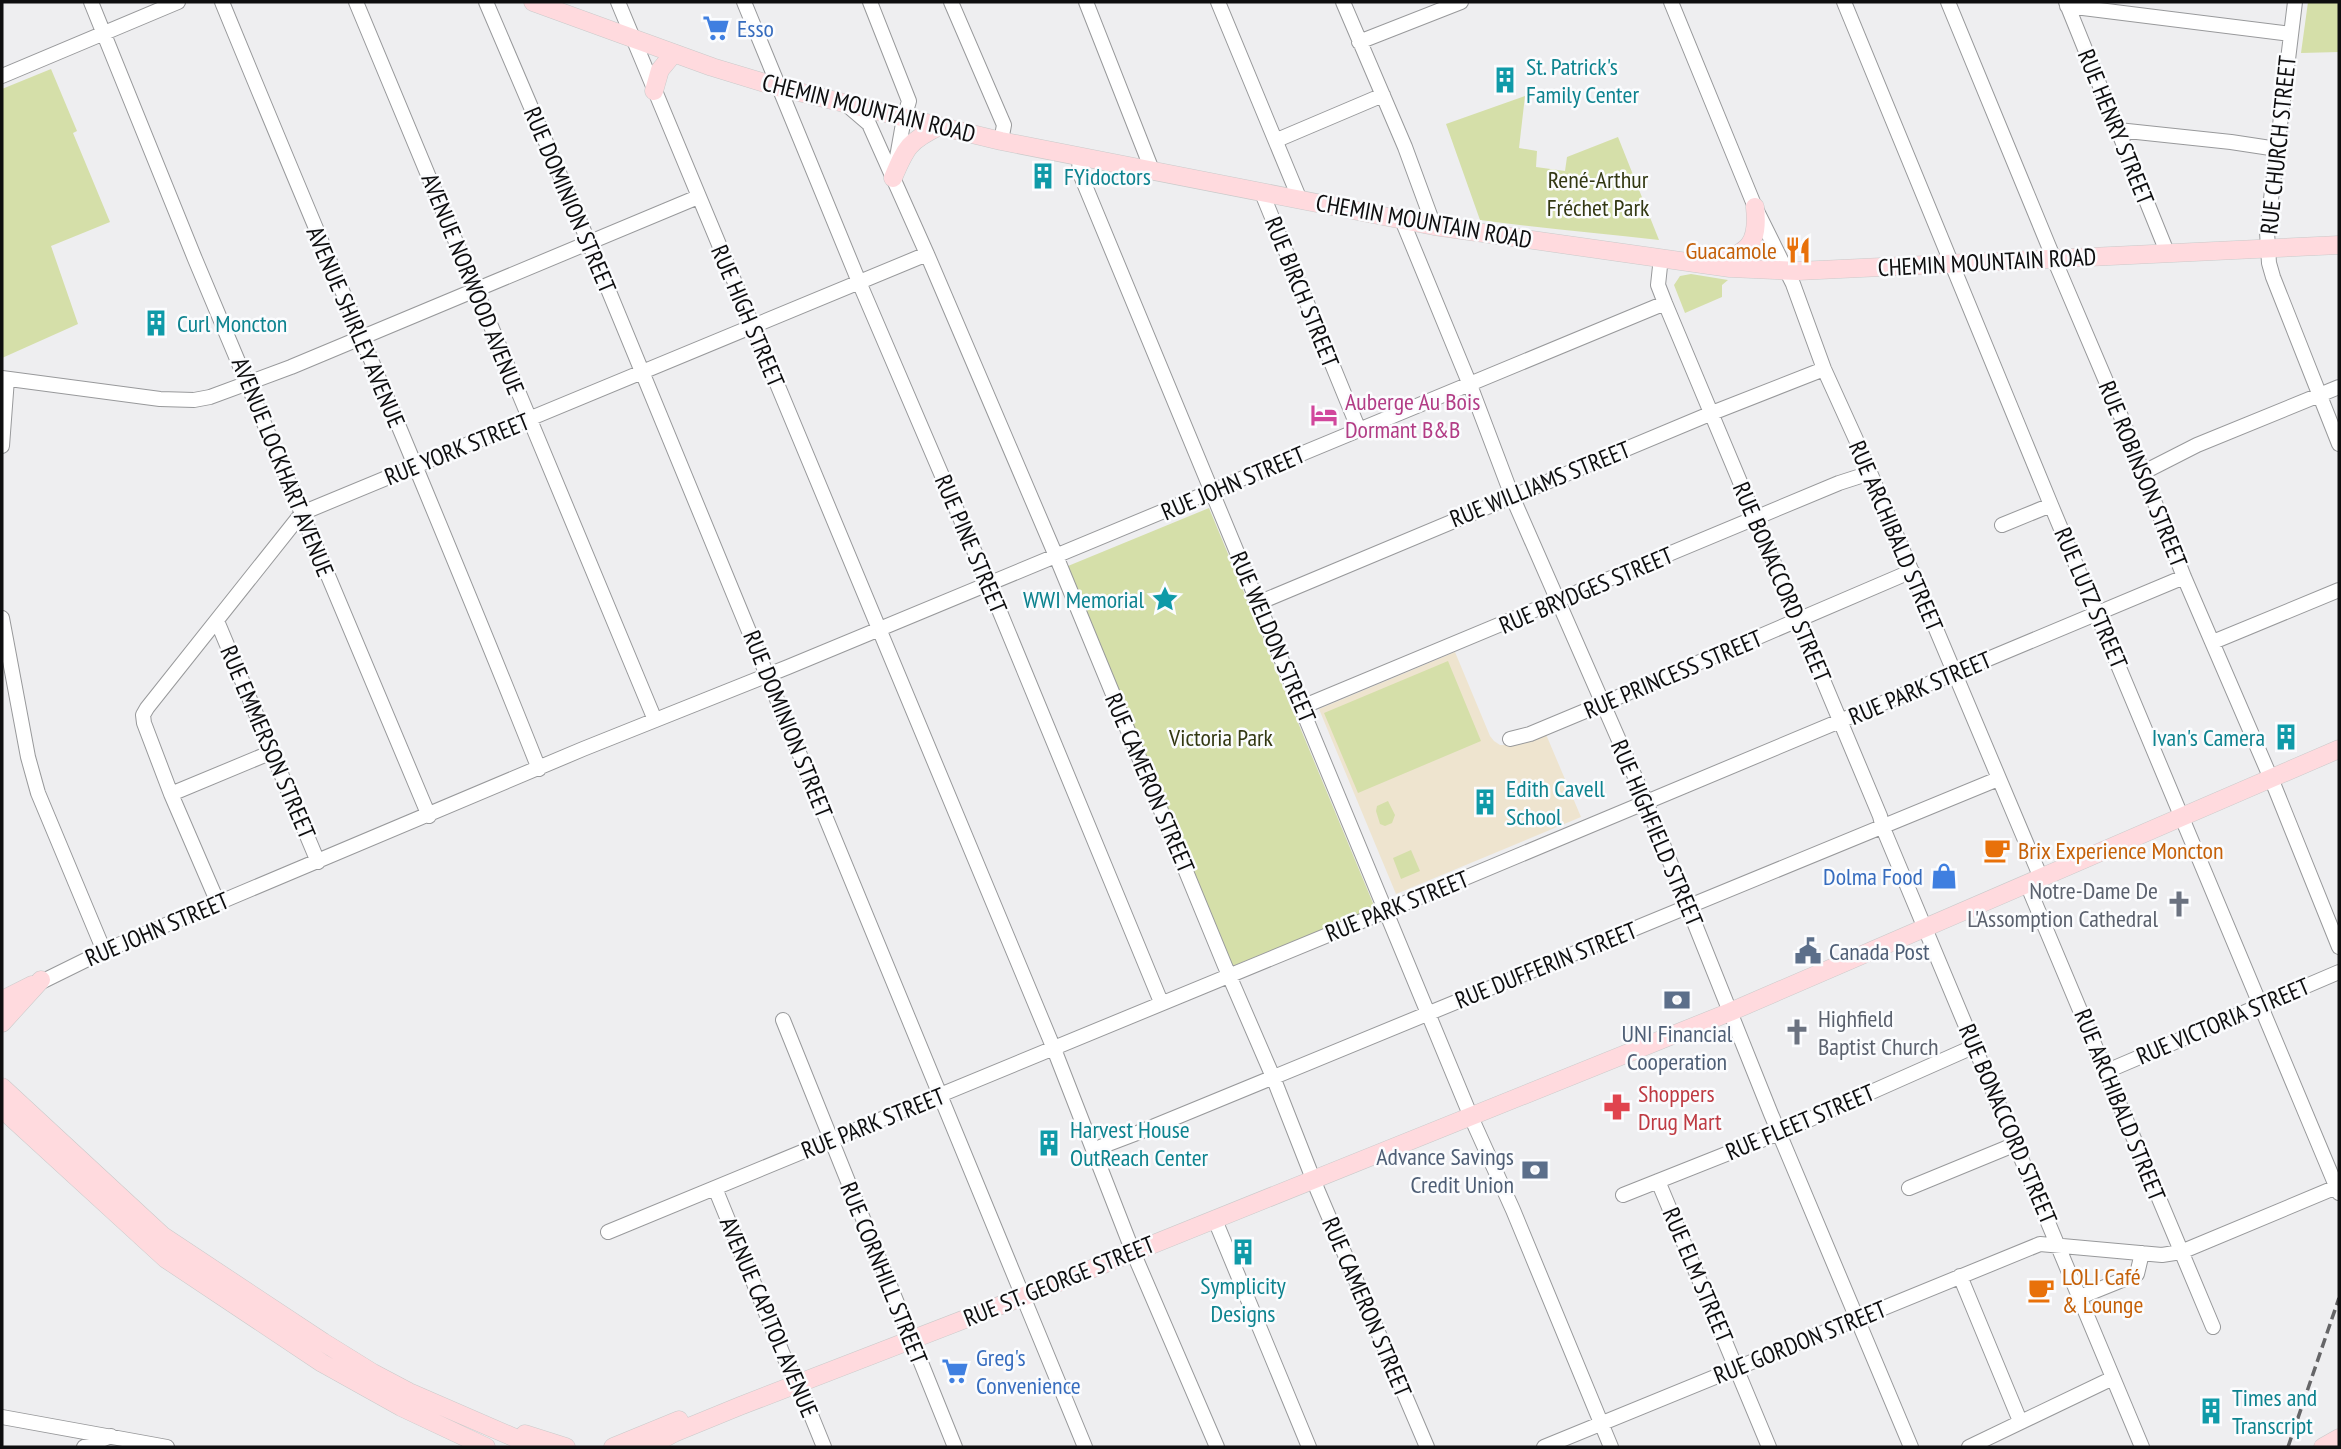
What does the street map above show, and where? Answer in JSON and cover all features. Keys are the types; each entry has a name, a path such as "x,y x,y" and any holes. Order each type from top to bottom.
{"main road":[{"name":"CHEMIN MOUNTAIN ROAD","path":"533,2 778,87 1001,141 1434,226 1712,265 1787,271 2339,245"},
{"path":"654,91 660,70 674,53"},
{"path":"893,178 904,150 919,136 940,126"},
{"path":"1712,265 1740,255 1755,238 1755,207"},
{"name":"RUE ST. GEORGE STREET","path":"648,1447 674,1433 740,1406 1022,1297 1730,1012 2339,749"},
{"path":"2,1000 41,980"},
{"path":"2,1023 41,980"},
{"path":"2,1074 29,1123"},
{"path":"2,1087 29,1123 166,1259 322,1363 410,1411 486,1447"},
{"path":"2,1112 29,1123 163,1236 351,1360 429,1401 536,1447"},
{"path":"429,1401 566,1447"},
{"path":"612,1447 681,1419 740,1406"},
{"path":"666,1447 740,1406"},
{"path":"2323,1447 2339,1438"}],"street":[{"name":"AVENUE LOCKHART AVENUE","path":"91,2 195,260 429,816"},
{"path":"2,76 178,2"},
{"name":"AVENUE SHIRLEY AVENUE","path":"222,2 468,591 539,769"},
{"name":"AVENUE NORWOOD AVENUE","path":"356,2 528,419 598,577 655,720"},
{"name":"RUE DOMINION STREET","path":"486,2 589,243 1086,1447"},
{"name":"RUE HIGH STREET","path":"618,2 1054,1049 1133,1252 1217,1447"},
{"name":"RUE PINE STREET","path":"744,2 1161,1002"},
{"path":"870,2 909,101 893,178"},
{"path":"951,2 1004,125 1001,141"},
{"path":"1086,2 1152,170"},
{"path":"1218,2 1300,200"},
{"path":"1343,2 1405,146 1434,226"},
{"path":"1359,42 1461,2"},
{"name":"RUE ARCHIBALD STREET","path":"1671,2 1755,207 1787,271 1824,369 1998,779 2107,1071 2213,1327"},
{"name":"RUE LUTZ STREET","path":"1844,2 2051,505 2338,1188"},
{"name":"RUE ROBINSON STREET","path":"1948,2 2339,947"},
{"name":"RUE CHURCH STREET","path":"2295,2 2267,248 2273,277 2339,444"},
{"path":"2067,4 2291,34"},
{"name":"RUE HENRY STREET","path":"2067,4 2166,252"},
{"path":"1277,139 1383,95"},
{"name":"RUE CAMERON STREET","path":"848,106 869,124 927,254 1056,556 1313,1179 1427,1447"},
{"path":"2119,131 2277,149"},
{"name":"RUE WELDON STREET","path":"1080,156 1079,171 1471,1117 1513,1210 1611,1447"},
{"name":"RUE BIRCH STREET","path":"1262,193 1359,430"},
{"path":"2,446 5,378 160,399 194,400 210,397 698,197"},
{"name":"RUE HIGHFIELD STREET","path":"1402,220 1512,496 1646,802 1779,1133 1911,1447"},
{"name":"RUE YORK STREET","path":"171,794 143,715 302,513 927,254"},
{"name":"RUE BONACCORD STREET","path":"1661,257 1658,285 1665,303 2142,1447"},
{"name":"RUE JOHN STREET","path":"2,1008 41,980 104,951 1665,303"},
{"name":"RUE WILLIAMS STREET","path":"1258,603 1712,413 1824,369"},
{"path":"2144,472 2197,445 2339,387"},
{"name":"RUE BRYDGES STREET","path":"1302,707 1839,483 1870,473"},
{"path":"2002,525 2051,505"},
{"name":"RUE PRINCESS STREET","path":"1510,739 1530,734 1912,572"},
{"name":"RUE PARK STREET","path":"608,1231 1054,1049 1161,1002 1386,911 2184,577"},
{"path":"2213,642 2339,590"},
{"path":"2,618 27,757 38,793 104,951"},
{"name":"RUE EMMERSON STREET","path":"217,621 318,862"},
{"path":"218,903 171,794 272,752"},
{"name":"RUE DUFFERIN STREET","path":"1095,1149 1998,779"},
{"name":"RUE VICTORIA STREET","path":"2107,1071 2339,972"},
{"name":"RUE CORNHILL STREET","path":"783,1020 955,1447"},
{"name":"RUE FLEET STREET","path":"1623,1195 1779,1133 1975,1046"},
{"path":"1909,1188 2016,1144"},
{"name":"RUE ELM STREET","path":"1658,1181 1769,1447"},
{"name":"AVENUE CAPITOL AVENUE","path":"715,1188 824,1447"},
{"path":"2181,1252 2338,1188"},
{"path":"1215,1220 1309,1447"},
{"name":"RUE GORDON STREET","path":"1544,1447 2040,1244 2162,1255 2181,1252"},
{"path":"2080,1297 2137,1274 2142,1253"},
{"path":"1960,1276 2020,1422"},
{"path":"1969,1447 2113,1378"},
{"path":"2,1417 167,1447"},
{"path":"84,1447 111,1436"}],"shaded area":[{"path":"1455,652 1490,736 1500,745 1515,745 1545,732 1581,817 1396,894 1319,709"}],"green space":[{"path":"2308,2 2339,2 2339,52 2301,53"},
{"path":"51,69 77,131 73,133 110,222 51,246 78,324 2,358 2,89"},
{"name":"René-Arthur Fréchet Park","path":"1525,96 1519,148 1537,151 1536,167 1565,171 1567,157 1618,137 1659,240 1480,220 1446,124"},
{"path":"1691,274 1728,280 1722,285 1722,297 1685,313 1674,285 1680,276"},
{"name":"Victoria Park","path":"1209,508 1375,908 1233,966 1068,566"},
{"path":"1448,661 1481,741 1358,793 1324,713"},
{"path":"1388,801 1395,815 1392,823 1385,826 1380,824 1376,811 1377,806"},
{"path":"1411,850 1420,871 1401,879 1393,858"}],"railway":[{"path":"2288,1447 2339,1298"}],"place":[{"name":"Esso","path":"716,28"},
{"name":"St. Patrick's Family Center","path":"1505,80"},
{"name":"FYidoctors","path":"1043,176"},
{"name":"Guacamole","path":"1798,250"},
{"name":"Curl Moncton","path":"156,323"},
{"name":"Auberge Au Bois Dormant B&B","path":"1324,415"},
{"name":"WWI Memorial","path":"1165,599"},
{"name":"Ivan's Camera","path":"2286,737"},
{"name":"Edith Cavell School","path":"1485,802"},
{"name":"Brix Experience Moncton","path":"1997,850"},
{"name":"Dolma Food","path":"1944,876"},
{"name":"Notre-Dame De L'Assomption Cathedral","path":"2179,904"},
{"name":"Canada Post","path":"1808,951"},
{"name":"UNI Financial Cooperation","path":"1677,1000"},
{"name":"Highfield Baptist Church","path":"1797,1032"},
{"name":"Shoppers Drug Mart","path":"1617,1107"},
{"name":"Harvest House OutReach Center","path":"1049,1143"},
{"name":"Advance Savings Credit Union","path":"1535,1170"},
{"name":"Symplicity Designs","path":"1243,1252"},
{"name":"LOLI Café & Lounge","path":"2041,1290"},
{"name":"Greg's Convenience","path":"955,1371"},
{"name":"Times and Transcript","path":"2211,1411"}]}
